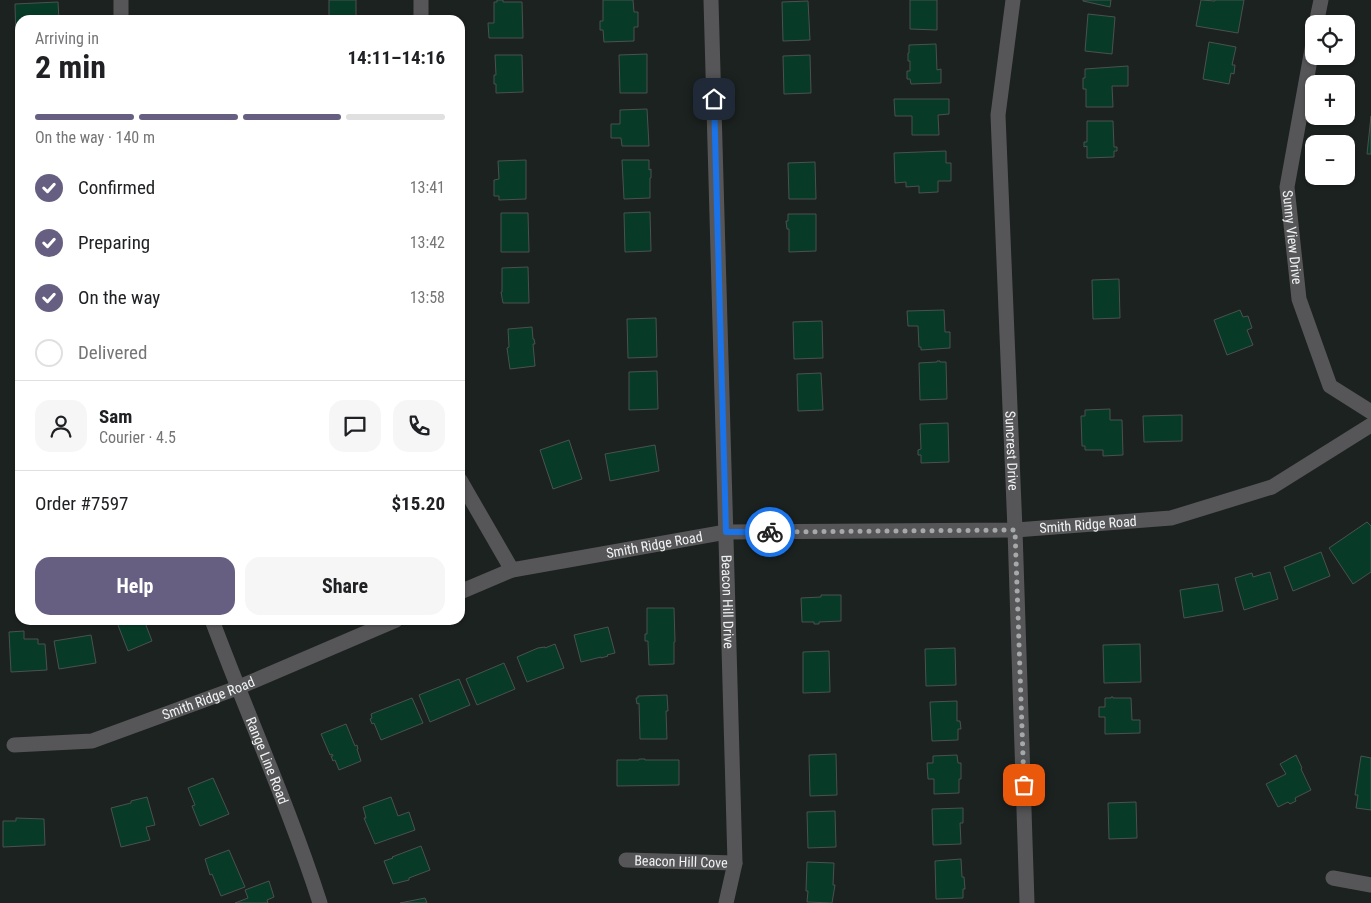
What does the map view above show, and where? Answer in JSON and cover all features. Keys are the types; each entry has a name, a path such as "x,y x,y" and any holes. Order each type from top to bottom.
{"street":[{"path":"121,0 121,15"},
{"path":"421,0 421,15"},
{"name":"Beacon Hill Drive","path":"711,0 735,863 726,903"},
{"name":"Suncrest Drive","path":"1013,0 998,115 1028,903"},
{"path":"1318,15 1320,0"},
{"name":"Sunny View Drive","path":"1309,65 1287,187 1299,299 1330,386 1371,412"},
{"name":"Smith Ridge Road","path":"465,590 512,570 726,532 1015,530 1170,518 1272,487 1371,425"},
{"path":"465,489 512,570"},
{"name":"Range Line Road","path":"214,625 304,854 320,903"},
{"name":"Smith Ridge Road","path":"14,745 92,741 238,688 384,625"},
{"name":"Beacon Hill Cove","path":"626,860 735,863"},
{"path":"1334,878 1371,885"}],"building":[{"path":"329,0 356,0 356,15 329,15"},
{"path":"497,0 503,0 503,2 522,2 523,38 489,38 488,23 494,23 494,2 497,2"},
{"path":"603,0 633,0 634,12 638,12 638,27 634,27 634,41 604,42 603,30 600,30 600,21 603,21"},
{"path":"910,0 937,0 937,30 910,29"},
{"path":"1083,0 1111,0 1110,7"},
{"path":"1201,0 1244,0 1238,33 1196,26"},
{"path":"808,1 810,40 783,41 782,2"},
{"path":"58,2 59,15 15,15 15,4"},
{"path":"1088,14 1115,17 1112,54 1085,51"},
{"path":"1209,42 1236,47 1232,65 1235,65 1234,74 1231,73 1229,84 1203,79"},
{"path":"936,44 937,70 941,69 941,83 911,84 910,79 907,79 907,71 910,71 910,61 908,61 909,45"},
{"path":"647,54 647,93 620,93 619,55"},
{"path":"495,55 522,55 523,92 496,93 496,84 494,84 494,75 496,75"},
{"path":"810,55 811,93 784,94 783,56"},
{"path":"1128,66 1128,86 1112,86 1113,107 1086,107 1086,89 1083,89 1085,69"},
{"path":"894,99 949,99 949,114 938,115 939,135 912,135 912,116 895,116"},
{"path":"647,109 649,146 622,146 621,138 611,138 611,124 620,124 620,110"},
{"path":"1371,116 1371,154 1367,154"},
{"path":"1087,121 1113,121 1114,147 1117,147 1117,151 1114,151 1114,157 1087,158 1087,146 1084,147 1084,142 1087,142"},
{"path":"946,151 946,163 951,163 951,181 938,181 938,192 919,193 919,186 906,187 906,182 895,183 894,153"},
{"path":"526,160 526,199 499,200 499,196 494,196 494,180 499,179 498,161"},
{"path":"622,160 649,160 649,170 651,169 650,198 624,199"},
{"path":"815,162 816,199 789,199 788,163"},
{"path":"650,212 651,251 625,252 624,213"},
{"path":"501,213 528,213 529,252 501,252"},
{"path":"788,214 816,214 816,251 789,252 789,229 787,229 786,221 788,221"},
{"path":"528,267 529,303 503,303 501,292 502,268"},
{"path":"1119,279 1120,318 1093,319 1092,280"},
{"path":"944,310 945,332 950,332 950,348 921,350 921,347 919,347 918,326 908,326 907,311"},
{"path":"1240,310 1243,317 1248,316 1252,328 1247,330 1253,345 1227,355 1214,320"},
{"path":"656,318 657,357 628,358 627,319"},
{"path":"822,321 823,358 794,359 793,322"},
{"path":"532,327 535,344 533,344 535,366 510,369 507,348 509,347 508,329"},
{"path":"946,362 947,399 920,400 919,363"},
{"path":"657,371 658,409 629,410 629,372"},
{"path":"821,373 823,410 798,411 797,374"},
{"path":"1110,409 1110,420 1122,420 1123,455 1103,456 1103,450 1085,450 1085,446 1082,446 1081,416 1085,416 1085,410"},
{"path":"1182,415 1182,441 1144,442 1143,416"},
{"path":"948,423 949,462 921,463 921,455 918,455 918,450 921,449 920,424"},
{"path":"569,440 582,479 553,489 540,450"},
{"path":"655,445 659,471 610,481 605,454"},
{"path":"1367,522 1371,526 1371,572 1353,584 1329,548"},
{"path":"1321,552 1330,576 1293,591 1284,567"},
{"path":"1270,572 1278,599 1244,610 1235,578 1252,573 1253,577"},
{"path":"1218,584 1223,611 1184,618 1180,590"},
{"path":"821,595 841,595 841,621 819,622 819,624 802,622 801,598 821,597"},
{"path":"647,608 674,608 674,664 649,665 648,641 645,641 645,634 647,634"},
{"path":"118,625 146,625 152,641 128,651"},
{"path":"608,627 615,653 581,662 574,635"},
{"path":"24,631 24,639 38,639 38,644 45,644 47,670 11,672 9,632"},
{"path":"91,635 96,663 59,669 54,641"},
{"path":"555,644 564,668 527,682 517,657 538,648 545,648"},
{"path":"1140,644 1141,682 1104,683 1103,645"},
{"path":"955,648 956,685 926,686 925,649"},
{"path":"829,651 830,692 803,693 803,652"},
{"path":"504,663 515,689 477,705 466,679"},
{"path":"459,679 470,705 430,722 419,695"},
{"path":"667,695 667,739 640,739 639,703 637,704 636,698 638,696"},
{"path":"412,698 423,723 381,740 374,723 372,724 370,719 372,718 371,714"},
{"path":"1105,698 1131,698 1132,720 1140,720 1140,733 1105,734 1105,717 1099,717 1099,707 1105,707"},
{"path":"957,701 957,721 960,721 961,729 958,729 958,740 932,741 930,702"},
{"path":"346,724 355,746 357,745 361,761 339,770 321,734"},
{"path":"836,754 837,795 810,796 809,755"},
{"path":"957,755 958,763 961,763 959,793 934,794 934,779 928,779 927,763 933,763 933,756"},
{"path":"1296,755 1311,790 1295,798 1296,801 1290,804 1288,802 1278,807 1266,784 1286,774 1280,764"},
{"path":"1361,756 1371,758 1371,810 1356,808 1358,795 1355,795"},
{"path":"617,760 679,760 679,785 617,786"},
{"path":"213,778 229,814 200,826 192,806 195,805 188,788"},
{"path":"147,797 155,825 146,827 150,840 121,847 111,808"},
{"path":"391,797 398,816 409,812 415,830 375,844 364,818 366,818 363,807"},
{"path":"1136,802 1137,838 1109,839 1108,803"},
{"path":"963,808 963,823 960,823 961,844 933,845 932,809"},
{"path":"835,811 836,847 808,848 807,812"},
{"path":"16,818 44,819 45,845 3,847 3,821 16,821"},
{"path":"421,846 430,870 409,878 409,880 393,884 384,861"},
{"path":"229,850 245,887 221,896 212,874 210,875 205,859"},
{"path":"961,859 965,889 963,889 963,898 936,899 935,861"},
{"path":"807,862 834,863 833,885 835,885 832,903 807,902"},
{"path":"269,881 274,897 267,900 268,903 235,903 248,898 245,890"},
{"path":"425,898 427,903 400,903"}],"way so far":[{"path":"770,532 1015,530 1024,785"}],"route":[{"path":"714,99 726,532 770,532"}]}
